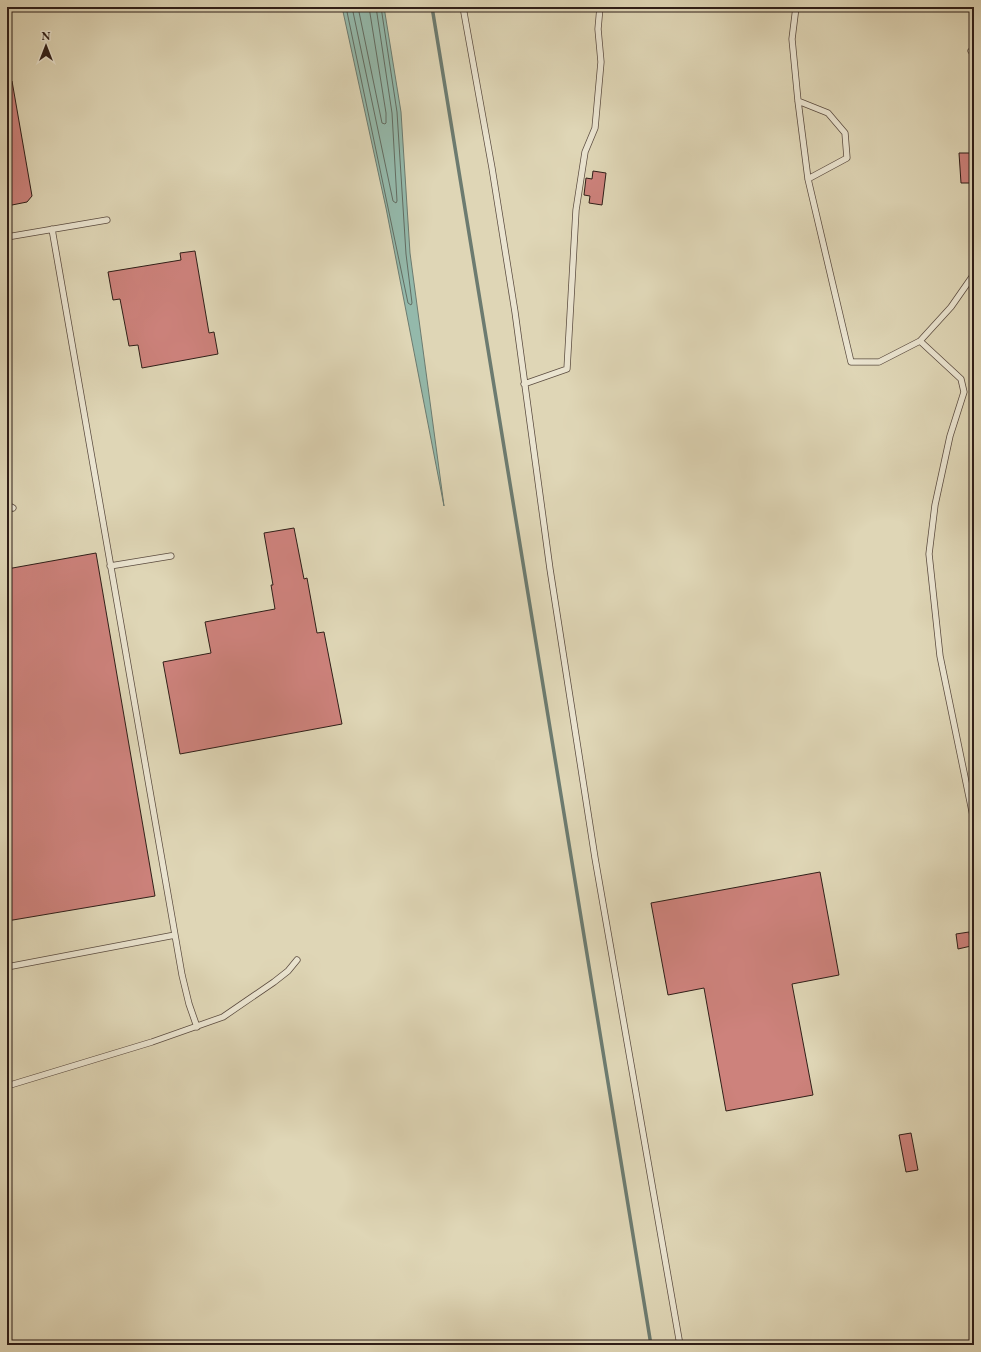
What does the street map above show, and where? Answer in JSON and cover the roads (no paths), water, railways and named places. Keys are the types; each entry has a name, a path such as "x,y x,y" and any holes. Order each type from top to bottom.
{"lane":[{"path":"463,7 492,168 515,312 524,384 595,858 680,1345"},
{"path":"524,384 566,369 576,210 585,152 595,128 601,62 598,29 600,7"},
{"path":"796,7 792,39 808,179 851,362 879,362 920,341 952,307 974,274"},
{"path":"974,49 971,51 974,55"},
{"path":"798,101 828,113 845,133 847,158 808,179"},
{"path":"7,237 107,220"},
{"path":"52,229 184,986 197,1027"},
{"path":"920,341 961,379 964,392 946,451 935,505 929,554 940,656 974,821"},
{"path":"110,566 170,556"},
{"path":"7,967 175,935"},
{"path":"7,1086 197,1027 230,1014 274,982 297,960"}],"water":[{"path":"342,7 384,7 401,112 410,253 444,506 386,208"}],"waterway":[{"path":"432,7 651,1345"}]}
